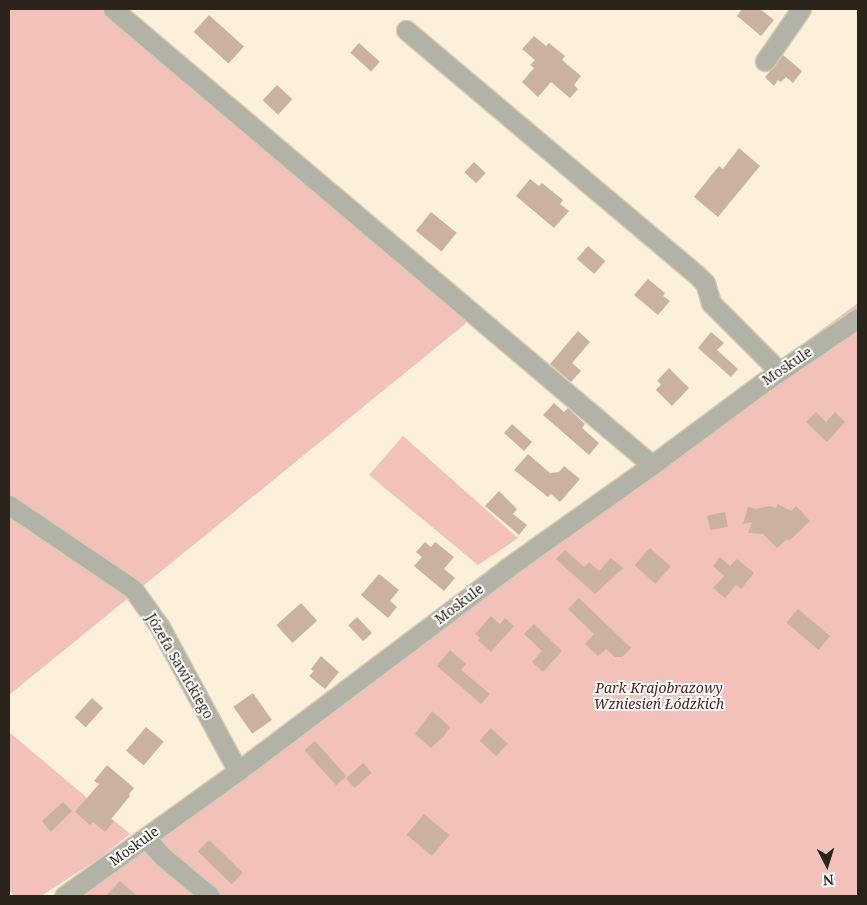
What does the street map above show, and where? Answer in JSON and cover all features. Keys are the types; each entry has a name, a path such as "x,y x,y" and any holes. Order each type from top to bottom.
{"street":[{"path":"112,9 652,465"},
{"path":"765,61 801,9"},
{"path":"406,30 705,283 711,303 779,371"},
{"name":"Moskule","path":"64,896 238,771 507,568 652,465 779,371 858,318"},
{"name":"Józefa Sawickiego","path":"9,506 133,589 160,627 238,771"},
{"path":"146,838 162,856 210,896"}],"green space":[{"path":"9,9 105,9 481,311 9,695"},
{"name":"Park Krajobrazowy Wzniesień Łódzkich","path":"858,303 858,896 53,896"},
{"path":"403,436 518,538 478,565 369,475"},
{"path":"9,732 130,834 97,860 41,896 15,896 9,891"}],"building":[{"path":"742,9 760,9 774,20 761,36 737,16"},
{"path":"209,15 244,46 229,64 194,32"},
{"path":"534,36 546,46 549,43 565,56 562,60 581,76 574,85 578,89 570,98 551,82 538,97 522,82 534,68 530,65 535,60 522,49"},
{"path":"359,43 380,62 371,71 350,53"},
{"path":"783,55 802,71 793,83 786,77 781,82 778,80 774,86 765,77"},
{"path":"277,85 292,99 278,115 263,100"},
{"path":"739,148 760,166 718,217 694,197 719,166 723,169"},
{"path":"474,162 486,173 476,183 464,172"},
{"path":"530,179 539,186 542,183 563,200 560,204 569,211 554,228 516,196"},
{"path":"431,212 457,233 442,251 416,231"},
{"path":"588,246 605,261 594,274 577,259"},
{"path":"648,279 665,293 663,296 670,301 658,315 634,295"},
{"path":"578,331 590,342 572,363 581,371 571,382 550,364"},
{"path":"711,332 724,343 717,350 738,369 731,377 698,348"},
{"path":"669,368 689,388 672,406 656,390 661,384 657,381"},
{"path":"554,403 564,412 568,408 585,424 582,428 599,443 589,455 543,415"},
{"path":"816,412 826,422 835,412 845,422 827,442 806,422"},
{"path":"512,424 532,442 524,451 504,433"},
{"path":"528,454 550,473 559,472 564,466 580,479 560,502 551,494 548,497 514,470"},
{"path":"499,491 517,509 513,514 527,525 519,535 485,506"},
{"path":"778,504 791,511 796,506 810,521 789,541 787,539 777,548 763,534 748,533 752,522 743,524 748,507 756,509 770,506 776,508"},
{"path":"725,512 728,527 710,530 707,515"},
{"path":"425,542 431,547 435,542 454,557 444,569 455,578 444,591 414,566 422,557 416,552"},
{"path":"650,548 671,567 655,584 635,565"},
{"path":"565,550 584,567 589,562 599,571 611,558 623,568 595,594 556,559"},
{"path":"720,557 730,566 737,559 754,573 741,589 736,585 725,598 713,588 724,576 713,566"},
{"path":"379,574 399,590 390,601 397,607 388,618 361,595"},
{"path":"579,598 631,648 622,657 615,657 606,649 598,656 585,644 594,634 568,609"},
{"path":"301,603 317,621 293,643 276,625"},
{"path":"798,609 830,636 819,650 786,623"},
{"path":"491,616 500,624 505,618 514,626 491,652 478,640 480,638 475,634"},
{"path":"357,617 372,633 363,641 348,625"},
{"path":"534,624 562,651 543,672 532,662 542,651 524,634"},
{"path":"450,650 466,664 461,670 490,694 481,704 437,666"},
{"path":"321,656 339,672 325,689 309,676 314,671 311,669"},
{"path":"253,693 272,720 252,734 233,707"},
{"path":"92,698 103,708 86,727 75,717"},
{"path":"432,711 450,727 444,736 431,748 415,734"},
{"path":"146,727 164,742 144,766 126,751"},
{"path":"491,728 508,744 496,756 479,740"},
{"path":"315,741 346,776 336,785 305,750"},
{"path":"363,763 372,773 355,788 346,778"},
{"path":"107,765 134,788 129,794 130,796 111,819 114,821 105,832 93,822 90,825 75,812 99,784 94,781"},
{"path":"63,802 72,811 51,832 42,821"},
{"path":"424,814 449,835 432,856 407,835"},
{"path":"209,840 243,873 232,884 198,852"},
{"path":"120,881 137,896 106,896"}]}
